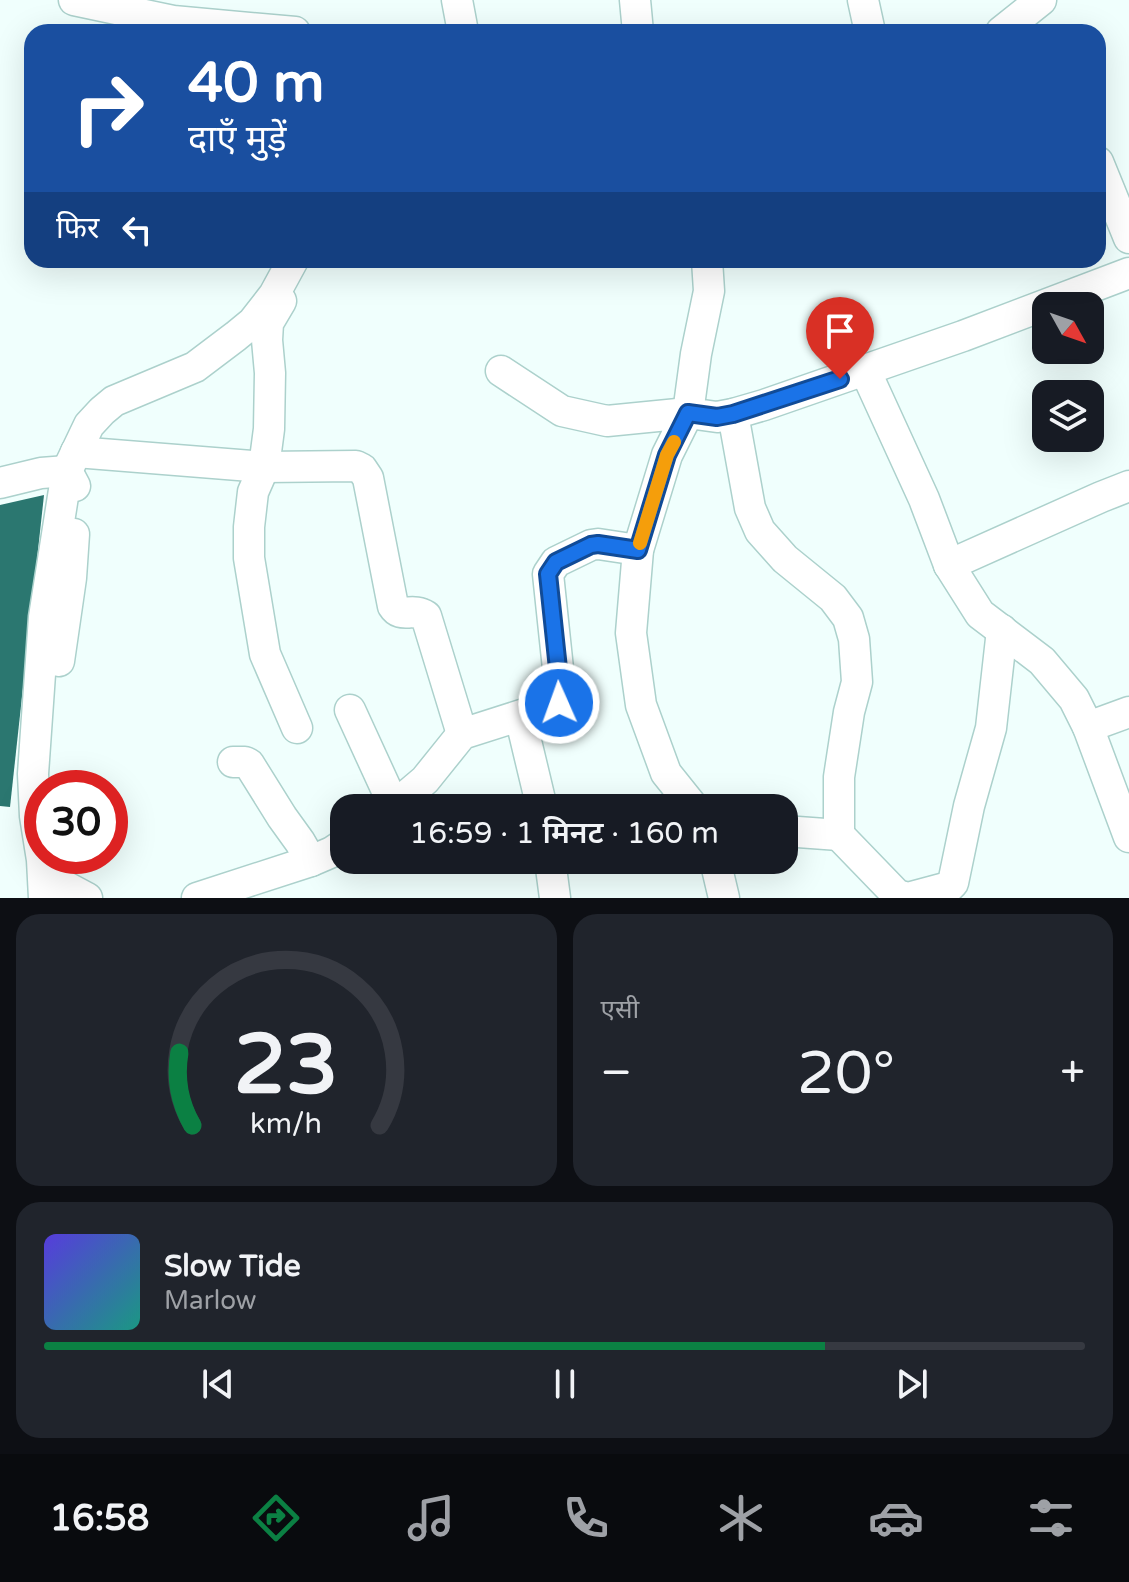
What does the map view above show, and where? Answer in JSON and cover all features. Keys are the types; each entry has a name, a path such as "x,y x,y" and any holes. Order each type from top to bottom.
{"street":[{"path":"74,0 141,7 173,21 206,24"},
{"path":"457,0 462,24"},
{"path":"635,0 637,24"},
{"path":"863,0 868,24"},
{"path":"1014,24 1038,10"},
{"path":"1106,182 1129,238"},
{"path":"87,898 53,883 42,860 33,774 44,617 72,462 89,425 102,411 114,401 195,367 253,322 274,295 289,268"},
{"path":"297,728 265,654 249,558 253,492 264,467 269,429 268,323 300,268"},
{"path":"683,794 666,773 641,705 631,633 638,550 667,455 688,413 709,291 708,268"},
{"path":"501,371 562,411 607,421 688,413 717,417 963,336 1129,273"},
{"path":"865,370 924,499 949,565 980,614 1042,661 1074,699 1088,727 1129,837"},
{"path":"733,414 750,508 760,531 785,559 833,598 848,618 854,639 857,682 839,777 839,835"},
{"path":"48,770 56,681 71,578 76,509 72,462"},
{"path":"0,483 72,462 356,466 362,469 368,478 393,606 401,613 416,611 426,616 462,734"},
{"path":"949,565 1129,486"},
{"path":"408,794 425,780 462,734 559,703 550,568 591,545 638,550"},
{"path":"798,832 839,835 901,897 908,898 949,887 953,883 969,806 991,728 1002,630"},
{"path":"350,710 387,794"},
{"path":"1088,727 1129,712"},
{"path":"520,716 539,794"},
{"path":"233,762 249,764 311,861"},
{"path":"197,898 330,853"},
{"path":"552,874 555,898"},
{"path":"718,874 724,898"}],"building":[{"path":"44,495 10,807 0,806 0,505"}],"slow traffic":[{"path":"640,543 667,455 674,442"}],"route":[{"path":"559,703 550,568 591,545 638,550 667,455 688,413 717,417 733,414 840,379"}]}
